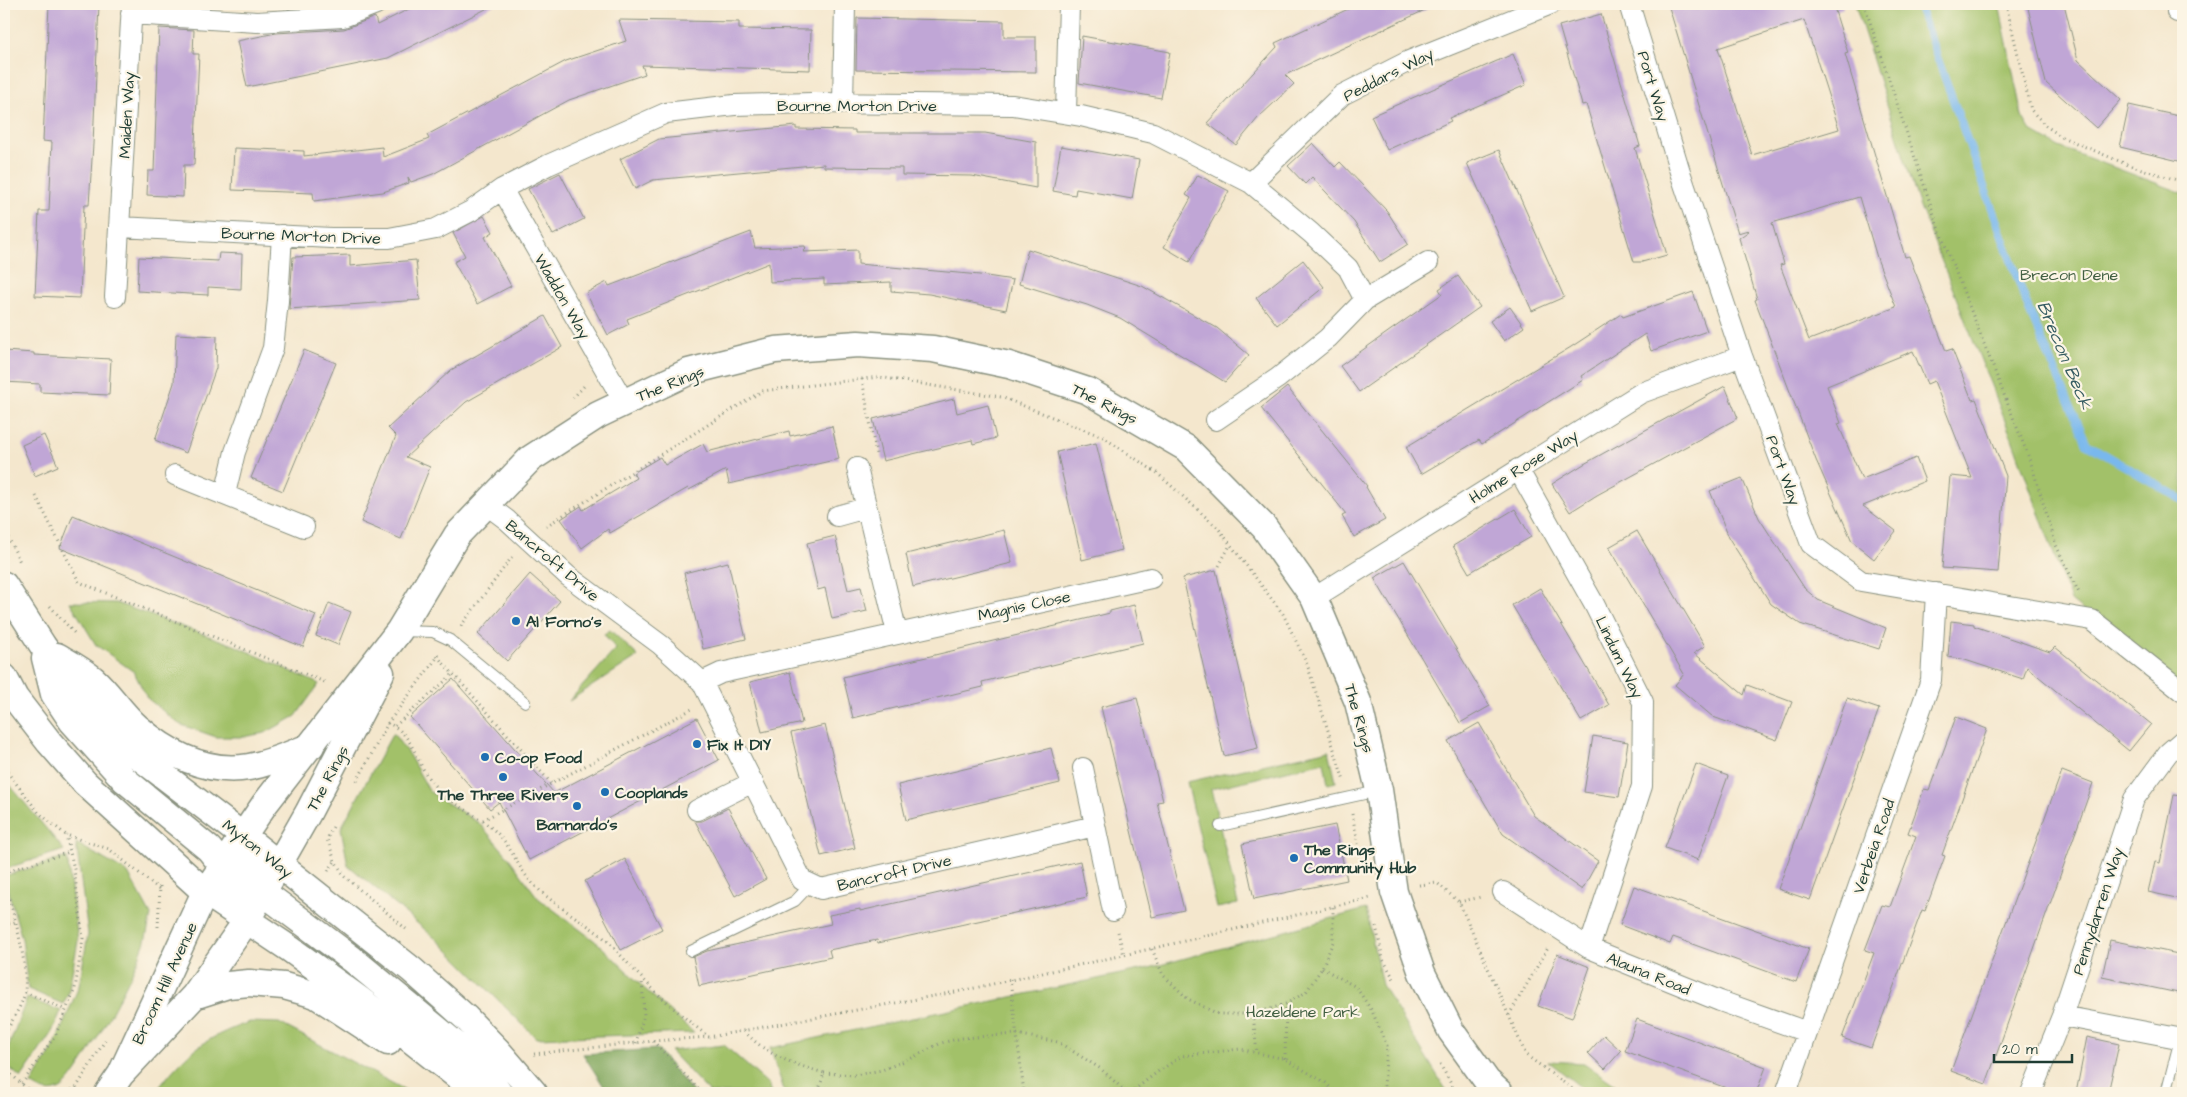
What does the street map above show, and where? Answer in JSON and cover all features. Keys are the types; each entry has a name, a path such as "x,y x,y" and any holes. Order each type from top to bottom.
{"street":[{"path":"131,9 257,22 343,16 376,4"},
{"path":"844,103 845,4"},
{"path":"1066,114 1069,4"},
{"name":"Peddars Way","path":"1250,183 1342,94 1409,61 1551,4"},
{"name":"Port Way","path":"1629,4 1681,175 1742,356 1811,544 1861,580 2092,620 2183,692"},
{"name":"Maiden Way","path":"115,297 131,9"},
{"name":"Bourne Morton Drive","path":"120,227 389,238 436,229 471,211 502,189 548,165 666,114 734,105 844,103 1013,105 1066,114 1153,133 1250,183 1311,233 1348,268 1365,300"},
{"name":"Waddon Way","path":"502,189 624,402"},
{"path":"225,494 235,452 273,348 282,235"},
{"path":"1216,420 1278,378 1328,338 1365,300 1428,262"},
{"name":"The Rings","path":"246,879 308,813 358,718 399,631 457,535 530,459 598,415 688,372 775,350 858,344 933,349 1009,365 1088,391 1186,448 1264,527 1314,598 1358,702 1379,790 1394,892 1422,974 1451,1031 1497,1092"},
{"name":"Holme Rose Way","path":"1314,598 1641,393 1742,356"},
{"path":"857,468 897,633"},
{"name":"Lindum Way","path":"1518,469 1594,604 1643,702 1642,786 1589,948"},
{"path":"175,474 304,527"},
{"name":"Bancroft Drive","path":"487,505 507,520 568,576 661,645 706,690 802,880 821,889 1095,826"},
{"path":"837,516 866,508"},
{"name":"Magnis Close","path":"706,690 721,673 1151,578"},
{"name":"Myton Way","path":"4,586 43,646 91,708 134,753 244,836"},
{"name":"Verbeia Road","path":"1786,1093 1931,680 1936,594"},
{"name":"The Rings","path":"244,836 264,805 312,746 399,631"},
{"path":"43,646 92,679 137,727 173,754 194,763 224,768 247,767 266,763 312,746"},
{"path":"43,646 54,694 72,721 125,780 246,879 352,959 477,1062 499,1093"},
{"path":"4,677 15,698 49,742 85,783 246,879"},
{"name":"Pennydarren Way","path":"2031,1093 2062,1016 2134,799 2168,753 2183,740"},
{"path":"1083,768 1113,910"},
{"path":"697,810 753,782"},
{"path":"244,836 247,920 359,999 479,1093"},
{"name":"Myton Way","path":"246,879 309,889 412,970 466,1018 534,1093"},
{"name":"Broom Hill Avenue","path":"114,1084 183,945 246,879"},
{"name":"Alauna Road","path":"1503,892 1589,948 1712,998 1807,1032"},
{"name":"Broom Hill Avenue","path":"114,1084 194,996 247,920"},
{"path":"194,996 228,985 249,983 284,986 316,994 399,1050 444,1066"},
{"path":"2062,1016 2182,1039"}],"lane":[{"path":"399,631 433,632 450,640 526,702"},
{"path":"1220,826 1379,790"},
{"path":"691,951 795,901 811,884"},
{"path":"2166,1093 2182,1039"}],"path":[{"path":"1864,4 1938,227 2031,463 2056,545 2092,620"},
{"path":"2006,4 2032,110 2046,126 2062,137 2126,164 2183,182"},
{"path":"857,468 877,461 862,379"},
{"path":"36,496 79,582 335,686"},
{"path":"4,528 22,565"},
{"path":"1219,566 1230,545"},
{"path":"438,656 551,784"},
{"path":"395,726 453,674"},
{"path":"483,820 551,784 706,690"},
{"path":"356,782 388,723 395,726 411,743 424,772 434,786 483,820 500,836 527,876 565,911 604,938 674,1010 709,1037"},
{"path":"4,768 40,813 66,835 109,849 158,889"},
{"path":"334,825 327,840 335,861 346,877"},
{"path":"22,1084 56,1034 75,988 83,938 74,869 66,835"},
{"path":"4,872 70,852"},
{"path":"155,936 159,921 158,889 161,881"},
{"path":"534,1054 709,1037 961,991 1152,949 1437,882 1459,902 1526,1055 1578,1093"},
{"path":"4,885 15,922 24,967 25,992 4,1036"},
{"path":"1152,949 1162,975 1188,999 1218,1014 1253,1014 1286,1004 1306,992 1322,968 1333,942 1334,907"},
{"path":"4,925 15,922"},
{"path":"1509,1015 1560,928"},
{"path":"1322,968 1356,987 1372,1011 1387,1046 1384,1087 1380,1093"},
{"path":"636,1043 644,1015 642,979"},
{"path":"1010,980 1024,1093"},
{"path":"25,992 66,1010"},
{"path":"1285,1059 1286,1004"},
{"path":"1253,1014 1257,1053"},
{"path":"744,1030 755,1042 782,1060 824,1072 855,1075 882,1070 942,1043 962,1038 1016,1034 1058,1042 1101,1069 1128,1093 1182,1056 1240,1049 1285,1059 1326,1083 1335,1093"},
{"path":"62,1093 76,1088 110,1033"},
{"path":"653,1041 702,1093"},
{"path":"4,1068 32,1093"},
{"path":"818,1093 824,1072"}],"green space":[{"name":"Brecon Dene","path":"1855,4 1999,4 2022,116 2031,131 2059,147 2183,193 2183,691 2071,601 2011,436 1919,204"},
{"path":"70,602 116,603 234,645 319,684 296,716 265,733 242,737 216,737 179,724 147,698 134,672 96,645"},
{"path":"610,630 638,656 569,701 616,649 604,634"},
{"path":"393,733 409,755 430,792 479,823 506,854 538,898 599,944 694,1033 536,1038 442,944 348,865 341,828"},
{"path":"1329,750 1336,782 1328,784 1324,762 1211,789 1238,904 1217,908 1187,782"},
{"path":"4,778 64,850 4,869"},
{"path":"76,843 128,873 151,915 144,943 136,964 93,1046 81,1065 62,1088 50,1092 39,1089 31,1084 53,1049 79,986 88,934"},
{"path":"67,857 78,941 68,994 63,1004 28,989 22,939 4,876"},
{"name":"Hazeldene Park","path":"1366,909 1382,985 1448,1093 785,1093 770,1048 1149,968"},
{"path":"27,998 61,1011 52,1032 21,1078 4,1063 4,1059"},
{"path":"250,1022 279,1023 411,1093 155,1093 175,1068 196,1049 219,1034"},
{"path":"724,1045 768,1084 771,1093 710,1093 670,1051"},
{"path":"657,1049 694,1093 608,1093 583,1054"},
{"path":"1548,1061 1584,1063 1627,1093 1588,1093"}],"building":[{"path":"49,4 99,4 93,144 89,205 84,205 80,298 35,296 39,211 49,211 52,142 43,141"},
{"path":"419,4 496,4 388,58 247,87 237,41 276,33 344,29 375,17 377,25"},
{"path":"1359,4 1438,4 1285,75 1294,84 1258,118 1236,145 1207,123 1277,47 1275,43"},
{"path":"1668,4 1842,4 1843,8 1835,11 1848,53 1845,54 1905,257 1909,256 1946,351 1952,349 1972,400 1976,399 2006,476 1998,572 1942,568 1950,476 1972,478 1934,381 1927,384 1913,351 1827,386 1841,423 1838,424 1862,479 1916,458 1925,481 1863,506 1896,531 1874,559 1852,541 1816,460 1755,300 1757,299 1739,238 1749,231 1738,233","holes":["1804,20 1839,129 1752,155 1718,48","1859,197 1878,261 1896,307 1809,340 1780,265 1784,264 1772,223"]},
{"path":"2046,4 2064,4 2078,60 2121,100 2096,128 2046,83 2028,8"},
{"path":"1601,14 1640,146 1635,148 1667,255 1642,262 1634,262 1586,104 1582,105 1559,26"},
{"path":"857,18 1004,21 1004,37 1036,37 1036,72 856,70"},
{"path":"619,20 739,22 739,29 811,30 810,70 642,65 645,74 569,100 433,174 411,182 408,177 409,183 383,192 314,201 313,193 232,190 234,148 304,151 304,156 382,147 383,157 429,139 427,135 566,61 626,41"},
{"path":"159,28 194,30 193,54 199,54 194,165 184,165 183,197 147,195 148,171 154,171"},
{"path":"1082,36 1170,52 1161,98 1079,83"},
{"path":"1513,54 1526,85 1449,118 1451,121 1387,150 1371,116"},
{"path":"2129,105 2183,117 2183,162 2120,147"},
{"path":"796,126 796,129 855,130 855,133 985,133 1036,142 1036,188 972,176 902,175 902,168 824,167 824,164 653,180 635,189 620,159 659,139"},
{"path":"1313,143 1335,167 1340,162 1387,211 1408,244 1380,262 1354,222 1312,177 1305,184 1288,166"},
{"path":"1061,146 1139,160 1132,199 1076,189 1075,195 1053,191"},
{"path":"1499,150 1564,297 1532,311 1467,163"},
{"path":"560,173 584,219 553,235 528,189"},
{"path":"1198,175 1229,191 1189,262 1164,247 1191,198 1186,195"},
{"path":"484,216 493,232 485,237 511,286 477,304 454,262 465,256 453,233"},
{"path":"751,232 755,248 805,246 806,249 803,252 858,250 858,264 980,275 1013,280 1006,310 929,294 891,291 891,282 824,285 824,279 770,282 769,263 627,319 629,324 608,335 586,293 607,282 609,286"},
{"path":"1028,249 1142,286 1217,328 1249,355 1225,382 1120,318 1087,305 1019,284"},
{"path":"219,253 242,254 241,289 208,287 208,295 137,291 139,257 218,261"},
{"path":"350,255 350,266 416,260 420,300 289,309 293,257"},
{"path":"1303,260 1324,287 1277,325 1256,298"},
{"path":"1458,276 1480,307 1359,392 1340,366 1442,294 1439,289"},
{"path":"1693,292 1707,331 1651,351 1645,334 1581,376 1583,380 1482,444 1479,440 1421,474 1406,447 1571,347 1621,314 1623,317"},
{"path":"1510,307 1524,327 1504,341 1490,321"},
{"path":"545,316 562,347 466,402 406,457 430,467 401,539 361,522 396,436 388,428 451,370"},
{"path":"176,334 217,336 216,368 186,453 155,440 174,383"},
{"path":"304,350 336,363 283,491 251,478"},
{"path":"4,351 34,353 34,355 111,359 109,395 40,392 40,384 4,382"},
{"path":"1725,386 1738,418 1597,495 1570,512 1552,484 1584,464"},
{"path":"1287,387 1367,486 1385,520 1354,537 1342,516 1346,514 1261,408"},
{"path":"954,399 957,413 988,405 996,438 973,444 972,440 883,461 873,419"},
{"path":"832,426 839,459 729,484 726,470 689,490 688,488 610,533 608,529 582,548 561,519 581,506 583,510 636,478 633,473 660,457 665,465 703,444 707,452 789,431 790,436"},
{"path":"44,435 58,466 35,476 22,445"},
{"path":"1096,443 1122,550 1082,560 1057,452"},
{"path":"1742,478 1759,518 1805,589 1818,600 1886,628 1879,649 1800,624 1771,604 1730,540 1710,491"},
{"path":"1515,509 1531,537 1469,573 1453,546"},
{"path":"73,515 316,615 303,647 60,548"},
{"path":"1004,530 1012,563 913,587 906,554"},
{"path":"1637,531 1705,646 1694,653 1744,695 1747,685 1792,702 1777,740 1713,717 1675,685 1684,674 1609,547"},
{"path":"835,536 848,590 861,587 867,611 832,619 825,588 818,590 807,543"},
{"path":"1404,561 1490,706 1460,723 1374,578"},
{"path":"728,562 746,639 703,649 684,573"},
{"path":"1216,570 1258,748 1224,756 1183,578"},
{"name":"Al Forno's","path":"530,574 560,601 507,661 478,634"},
{"path":"1540,588 1609,705 1581,721 1512,605"},
{"path":"329,603 351,612 338,645 316,636"},
{"path":"1134,605 1143,643 982,682 983,687 853,718 843,677 1110,613 1110,611"},
{"path":"1951,621 1974,624 1974,626 2050,652 2055,647 2151,724 2129,751 2027,667 2023,679 1962,659 1948,657"},
{"path":"790,672 802,723 762,732 750,682"},
{"path":"453,679 554,793 697,718 719,760 529,860 499,802 490,809 410,717"},
{"path":"1137,698 1163,801 1157,802 1184,910 1152,917 1101,707"},
{"path":"1847,698 1879,709 1810,900 1778,889"},
{"path":"1956,717 1987,729 1942,855 1945,856 1925,911 1922,910 1871,1048 1842,1038 1874,953 1865,950 1882,905 1890,907 1916,836 1908,833 1924,789 1929,790"},
{"path":"1479,723 1534,816 1598,861 1582,890 1503,834 1448,741"},
{"path":"825,725 855,848 821,856 791,733"},
{"path":"1593,736 1628,742 1619,797 1584,792"},
{"path":"1051,748 1060,783 906,820 898,785"},
{"path":"1696,764 1728,776 1698,860 1665,848"},
{"path":"2062,771 2093,783 1986,1084 1951,1071"},
{"path":"2174,795 2183,796 2183,888 2181,899 2148,892 2155,862 2160,863"},
{"path":"728,808 766,879 735,896 695,821 702,821"},
{"name":"The Rings Community Hub","path":"1335,825 1347,880 1254,899 1242,844"},
{"path":"625,859 662,929 621,950 585,881"},
{"path":"1080,861 1087,897 878,943 877,940 829,950 831,957 699,986 693,957 707,951 831,924 829,915 860,909 860,911"},
{"path":"1634,886 1809,949 1796,982 1673,937 1670,944 1620,925"},
{"path":"2110,940 2183,955 2183,994 2102,977"},
{"path":"1557,954 1590,967 1572,1018 1538,1006"},
{"path":"1637,1019 1766,1067 1756,1093 1740,1093 1625,1051"},
{"path":"1604,1035 1621,1051 1605,1069 1588,1053"},
{"path":"2087,1037 2119,1044 2108,1093 2076,1093"}],"waterway":[{"name":"Brecon Beck","path":"1918,4 2029,310 2087,444 2183,500"}],"place":[{"name":"Al Forno's","path":"516,621"},
{"name":"Fix It DIY","path":"697,744"},
{"name":"Co-op Food","path":"485,757"},
{"name":"The Three Rivers","path":"503,777"},
{"name":"Cooplands","path":"605,792"},
{"name":"Barnardo's","path":"577,806"},
{"name":"The Rings Community Hub","path":"1294,858"}]}
